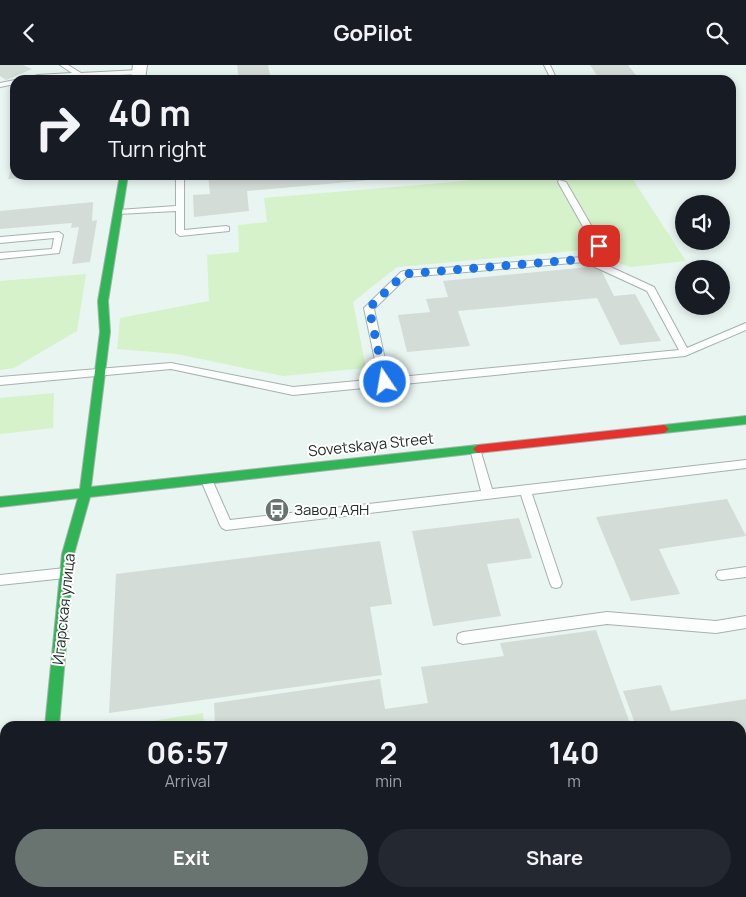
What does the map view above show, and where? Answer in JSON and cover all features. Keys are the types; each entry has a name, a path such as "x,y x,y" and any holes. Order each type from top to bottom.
{"street":[{"name":"Игарская улица","path":"52,721 68,554 86,493 105,333 103,301 123,180"},
{"name":"Sovetskaya Street","path":"0,502 746,419"}],"lane":[{"path":"63,65 80,75 139,72"},
{"path":"180,180 180,233 226,229"},
{"path":"562,181 599,246 585,259"},
{"path":"118,212 180,208"},
{"path":"0,240 59,235 56,251 0,256"},
{"path":"385,382 369,308 404,274 585,259 651,289 685,353"},
{"path":"0,381 170,366 293,391 685,353 746,326"},
{"path":"475,449 488,494"},
{"path":"206,478 226,525 525,491 746,463"},
{"path":"525,491 556,583"},
{"path":"722,575 746,572"},
{"path":"0,581 66,573"},
{"path":"463,637 607,618 716,627 746,622"}],"green space":[{"path":"476,180 633,180 675,244 675,250 679,250 685,260 630,267 584,250 397,267 353,302 366,368 283,376 177,354 117,349 120,318 209,301 207,255 239,252 238,225 267,222 264,198"},
{"path":"86,274 77,331 14,368 0,370 0,281"},
{"path":"54,393 53,428 0,434 0,398"},
{"path":"203,713 204,721 152,721"}],"building":[{"path":"0,65 23,65 32,69 18,75 10,75 10,78 6,80 0,76"},
{"path":"237,65 268,65 270,75 238,75"},
{"path":"590,65 628,65 636,75 597,75"},
{"path":"209,180 370,180 247,191 249,211 194,217 193,195 210,194"},
{"path":"93,202 92,221 97,220 90,262 72,264 79,227 71,228 72,223 0,229 0,211"},
{"path":"599,266 614,296 635,294 661,341 620,345 597,298 458,311 470,346 407,352 398,315 430,312 426,299 448,297 443,281"},
{"path":"727,499 746,536 659,549 680,594 631,601 596,517"},
{"path":"519,518 532,558 487,564 501,616 433,626 412,531"},
{"path":"380,541 392,604 370,607 382,675 109,713 116,574"},
{"path":"596,630 629,721 215,721 214,703 380,679 385,709 428,703 421,667 504,656 500,643"},
{"path":"661,685 671,711 746,699 746,721 634,721 623,691"}],"traffic: fast":[{"path":"52,721 68,554 85,493 105,332 103,301 123,180"},
{"path":"664,429 746,420"},
{"path":"0,502 478,449"}],"traffic: jam":[{"path":"478,449 664,429"}],"place":[{"name":"Завод АЯН","path":"277,510"}],"route":[{"path":"385,382 369,308 404,274 585,259 599,246"}]}
